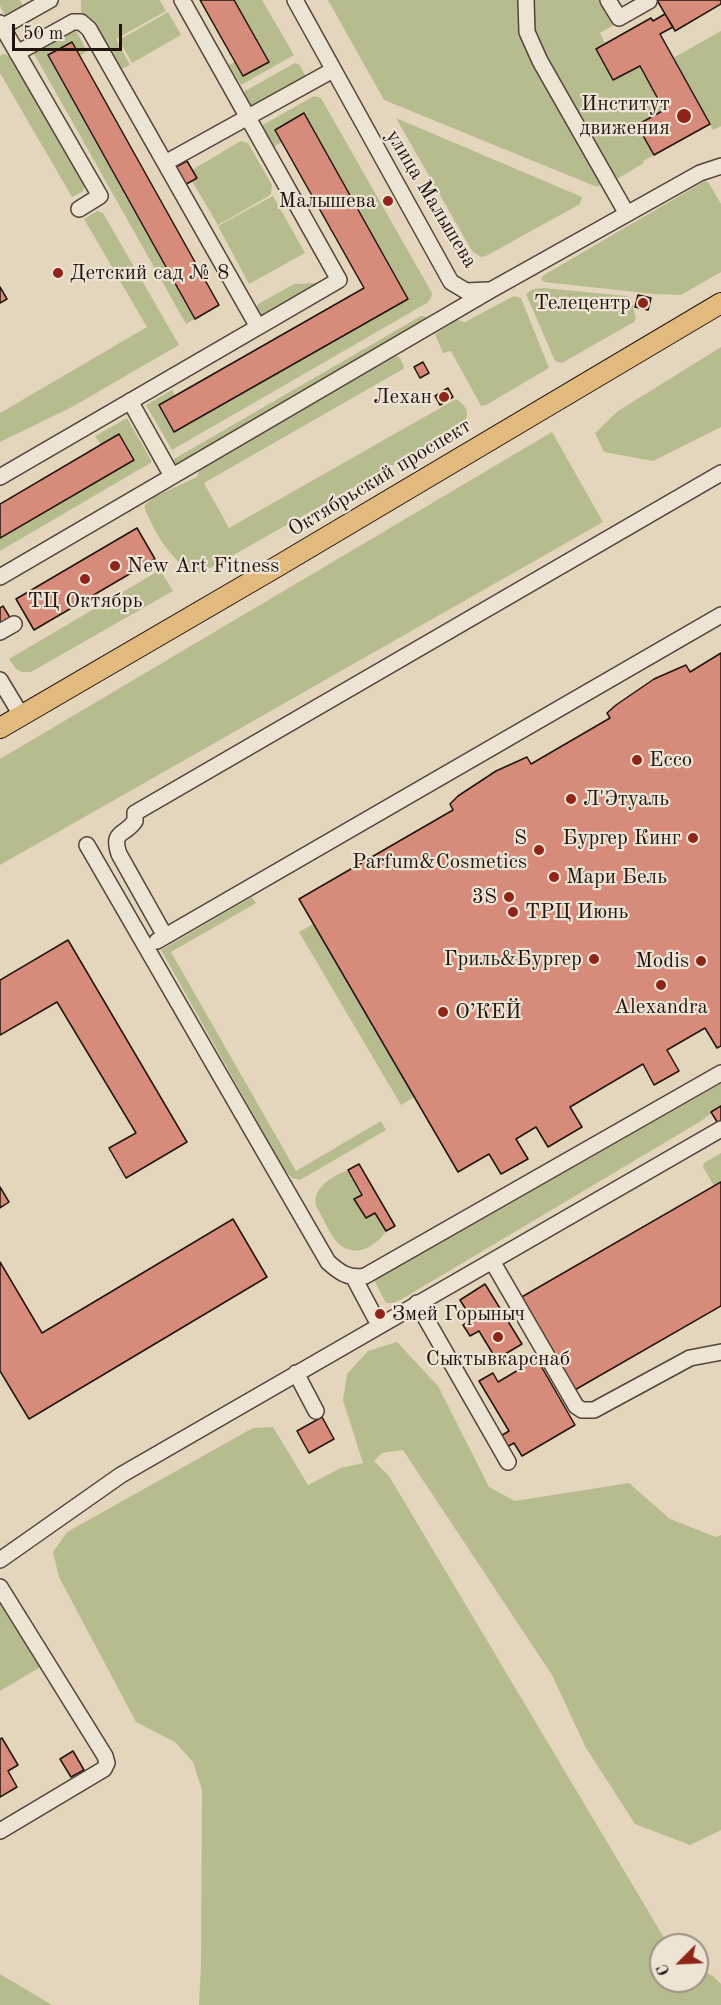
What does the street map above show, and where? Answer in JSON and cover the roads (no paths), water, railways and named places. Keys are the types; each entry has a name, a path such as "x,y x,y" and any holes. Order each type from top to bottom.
{"main road":[{"name":"Октябрьский проспект","path":"0,728 721,303"}],"street":[{"path":"50,0 2,31 100,196 79,209"},
{"path":"0,477 339,280 182,0"},
{"name":"улица Малышева","path":"295,0 451,282 466,291 491,290 700,173 721,166"},
{"path":"526,0 527,32 540,61 627,214"},
{"path":"608,0 619,18 649,1"},
{"path":"17,53 73,22 81,22 89,29 258,327"},
{"path":"165,163 333,70"},
{"path":"0,577 491,290"},
{"path":"130,401 172,476"},
{"path":"165,936 119,854 116,844 119,833 132,825 135,813 721,473"},
{"path":"146,948 721,615"},
{"path":"0,680 21,715"},
{"path":"87,845 328,1262 340,1273 354,1278 365,1276 721,1072"},
{"path":"0,1560 121,1474 721,1129"},
{"path":"492,1261 576,1406 582,1410 594,1410 690,1358 721,1352"},
{"path":"354,1278 379,1324"},
{"path":"417,1303 508,1461"},
{"path":"296,1373 316,1411"},
{"path":"0,1587 107,1762 104,1769 0,1831"}],"place":[{"name":"Институт движения","path":"684,116"},
{"name":"Малышева","path":"388,201"},
{"name":"Детский сад № 8","path":"58,273"},
{"name":"Телецентр","path":"643,303"},
{"name":"Лехан","path":"444,397"},
{"name":"New Art Fitness","path":"115,566"},
{"name":"ТЦ Октябрь","path":"85,579"},
{"name":"Ecco","path":"637,760"},
{"name":"Л'Этуаль","path":"571,799"},
{"name":"Бургер Кинг","path":"693,838"},
{"name":"S Parfum&Cosmetics","path":"539,850"},
{"name":"Мари Бель","path":"554,877"},
{"name":"3S","path":"509,897"},
{"name":"ТРЦ Июнь","path":"513,912"},
{"name":"Гриль&Бургер","path":"594,959"},
{"name":"Modis","path":"701,961"},
{"name":"Alexandra","path":"661,985"},
{"name":"О’КЕЙ","path":"443,1012"},
{"name":"Змей Горыныч","path":"380,1314"},
{"name":"Сыктывкарснаб","path":"498,1337"}]}
